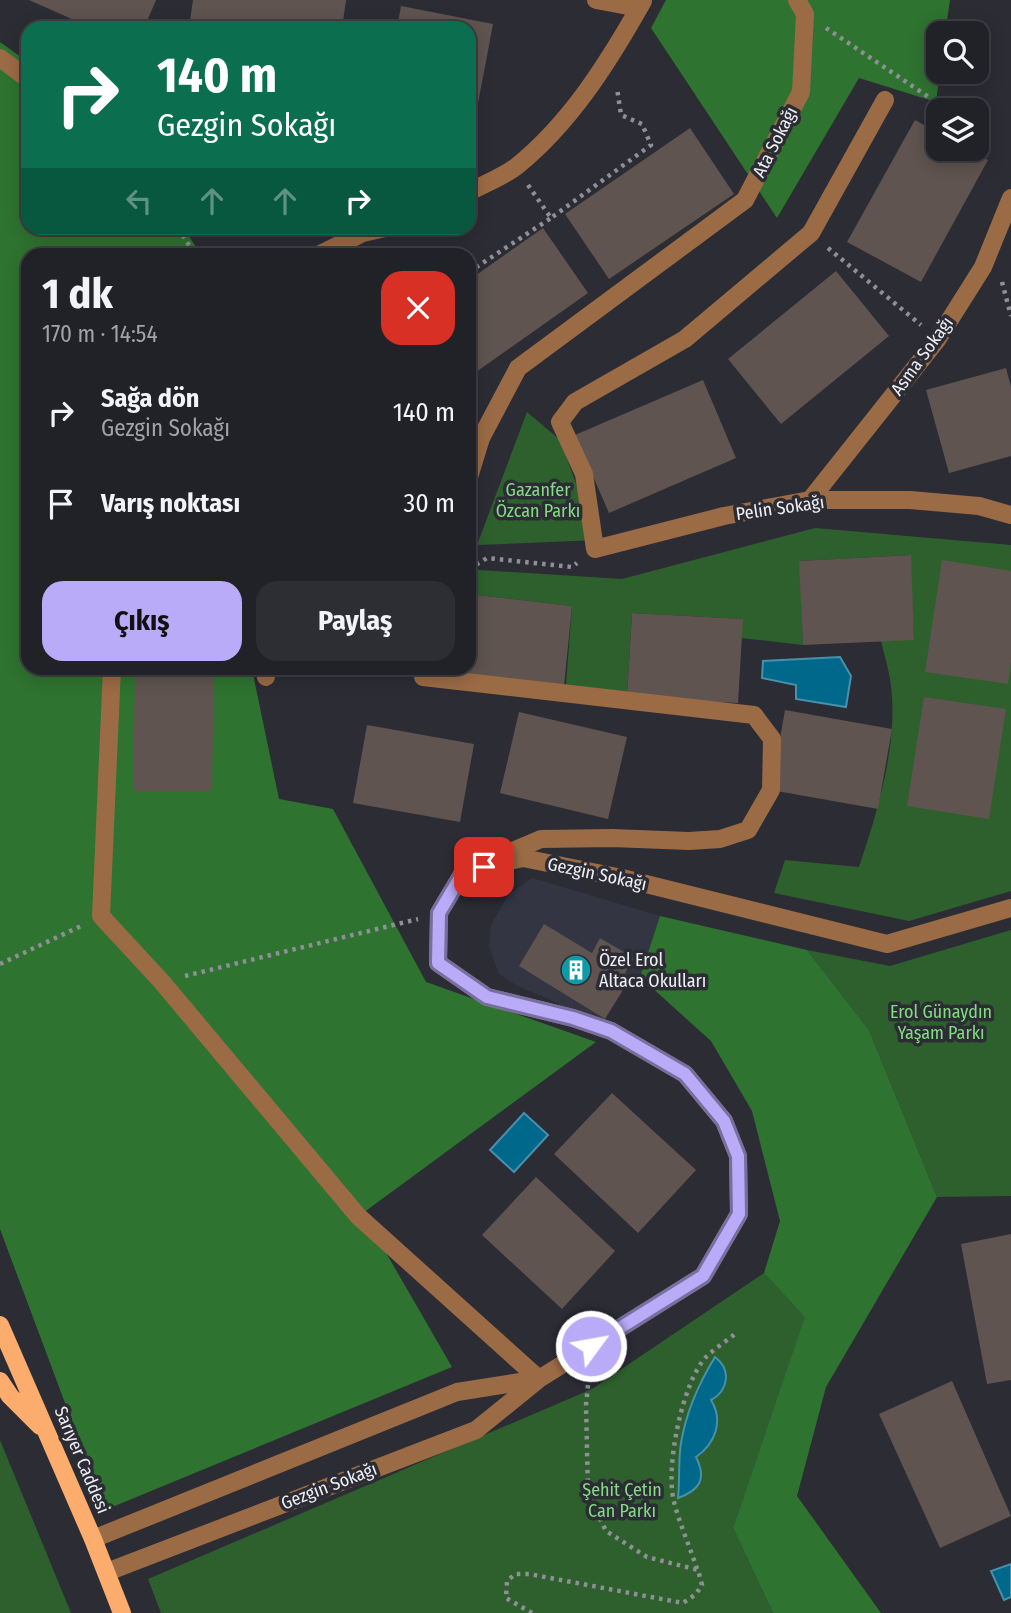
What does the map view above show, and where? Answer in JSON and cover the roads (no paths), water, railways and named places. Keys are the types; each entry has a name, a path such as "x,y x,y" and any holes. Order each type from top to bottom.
{"main road":[{"name":"Sarıyer Caddesi","path":"0,1325 107,1572 122,1613"},
{"path":"0,1381 10,1396 47,1433"}],"street":[{"path":"476,188 516,167 565,119 612,57 642,4 596,0"},
{"name":"Ata Sokağı","path":"476,454 481,438 518,368 745,200 801,92 801,7"},
{"path":"0,58 21,74"},
{"name":"Pelin Sokağı","path":"885,100 811,233 685,338 575,402 560,422 584,474 595,550 724,516 810,500 910,500 979,506 1011,515"},
{"name":"Asma Sokağı","path":"810,500 937,340 983,267 1011,198"},
{"path":"332,248 359,235"},
{"path":"112,675 101,916 162,982 358,1216 539,1379"},
{"path":"423,677 754,715 772,739 771,790 748,831 720,839 700,840 541,839 464,871"},
{"name":"Gezgin Sokağı","path":"107,1572 476,1430 539,1379 703,1276 739,1214 738,1156 724,1121 685,1074 611,1031 573,1018 487,997 438,963 439,913 464,871 523,858 622,878 887,944 1011,908"},
{"name":"Gezgin Sokağı","path":"93,1539 457,1392 539,1379"}],"water":[{"path":"840,657 851,676 846,707 796,699 796,685 762,678 763,661"},
{"path":"524,1113 548,1135 514,1172 490,1150"},
{"path":"715,1357 726,1374 724,1386 711,1400 717,1416 716,1432 708,1446 696,1457 701,1472 699,1483 692,1491 678,1498 683,1432 690,1409"},
{"path":"1011,1564 1011,1597 1004,1600 991,1571"}],"place":[{"name":"Özel Erol Altaca Okulları","path":"576,970"}],"park label":[{"name":"Gazanfer Özcan Parkı","path":"538,500"},
{"name":"Erol Günaydın Yaşam Parkı","path":"941,1022"},
{"name":"Şehit Çetin Can Parkı","path":"622,1500"}]}
